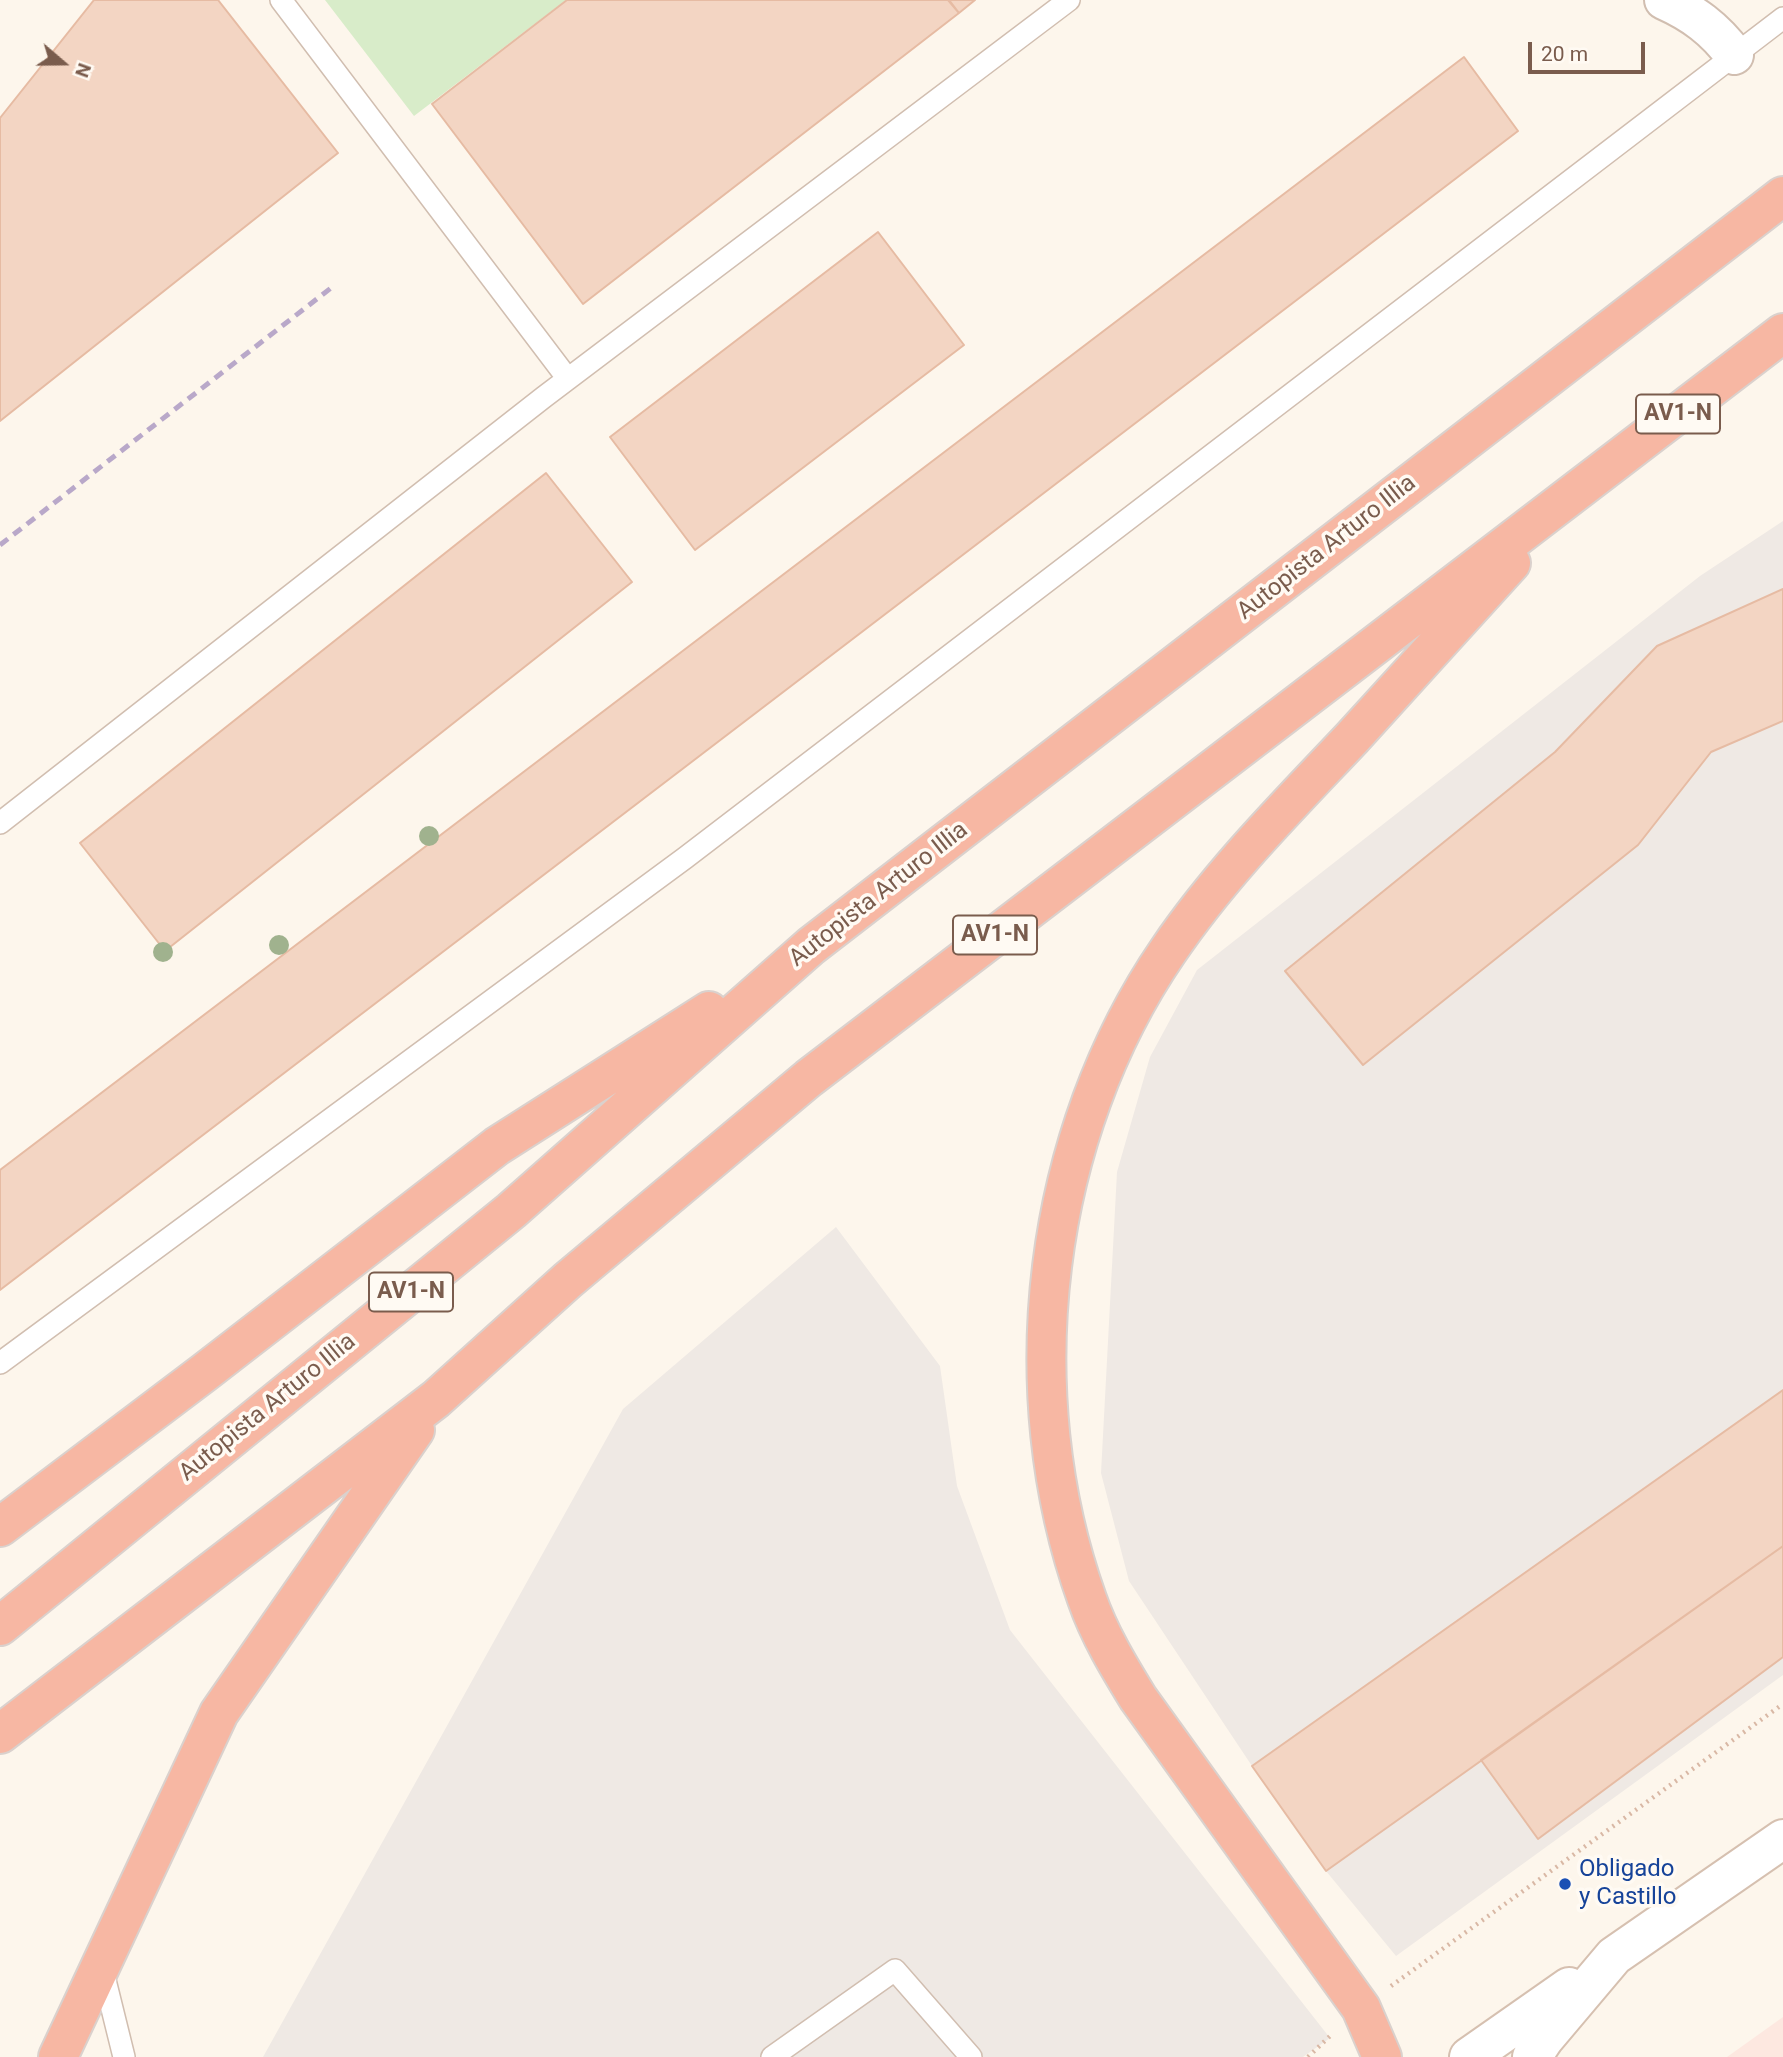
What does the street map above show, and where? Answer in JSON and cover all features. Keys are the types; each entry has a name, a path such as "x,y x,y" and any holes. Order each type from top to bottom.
{"highway":[{"name":"Autopista Arturo Illia","path":"0,1626 511,1211 811,946 1783,196"},
{"name":"AV1-N","path":"0,1734 436,1399 568,1280 809,1078 1783,333"},
{"path":"1382,2057 1361,2008 1138,1699 1111,1653 1088,1602 1071,1546 1054,1464 1048,1366 1052,1274 1070,1175 1098,1087 1137,1001 1166,954 1203,901 1263,831 1573,494"},
{"path":"0,1527 497,1146 811,946"},
{"path":"58,2057 219,1713 436,1399"}],"main road":[{"path":"1664,0 1691,13 1712,29 1734,55"},
{"path":"1469,2057 1783,1839"},
{"path":"1532,2057 1614,1956"}],"lane":[{"path":"281,0 569,379"},
{"path":"0,823 569,379 1069,0"},
{"path":"0,1363 685,858 1783,18"},
{"path":"101,1963 124,2057"},
{"path":"772,2057 895,1970 971,2057"}],"path":[{"path":"1361,2008 1783,1704"}],"shaded area":[{"path":"1783,521 1783,1675 1396,1956 1326,1871 1252,1766 1129,1581 1101,1473 1117,1172 1150,1057 1197,970 1700,576"},
{"path":"836,1227 940,1366 957,1486 1010,1630 1330,2038 1303,2057 263,2057 623,1409"},
{"path":"1783,2017 1783,2057 1727,2057"}],"green space":[{"path":"325,0 566,0 414,116"}],"building":[{"path":"94,0 218,0 338,153 0,421 0,118"},
{"path":"567,0 948,0 959,13 583,304 432,104"},
{"path":"949,0 975,0 959,13"},
{"path":"1464,57 1518,131 0,1290 0,1170"},
{"path":"878,232 964,345 695,550 610,437"},
{"path":"546,473 632,582 165,951 80,843"},
{"path":"1783,589 1783,721 1711,752 1638,845 1363,1065 1285,971 1555,752 1657,646"},
{"path":"1783,1390 1783,1546 1326,1871 1252,1766"},
{"path":"1783,1546 1783,1657 1538,1839 1481,1760"}],"railway":[{"path":"0,545 331,288"}],"place":[{"name":"Obligado y Castillo","path":"1565,1884"}]}
